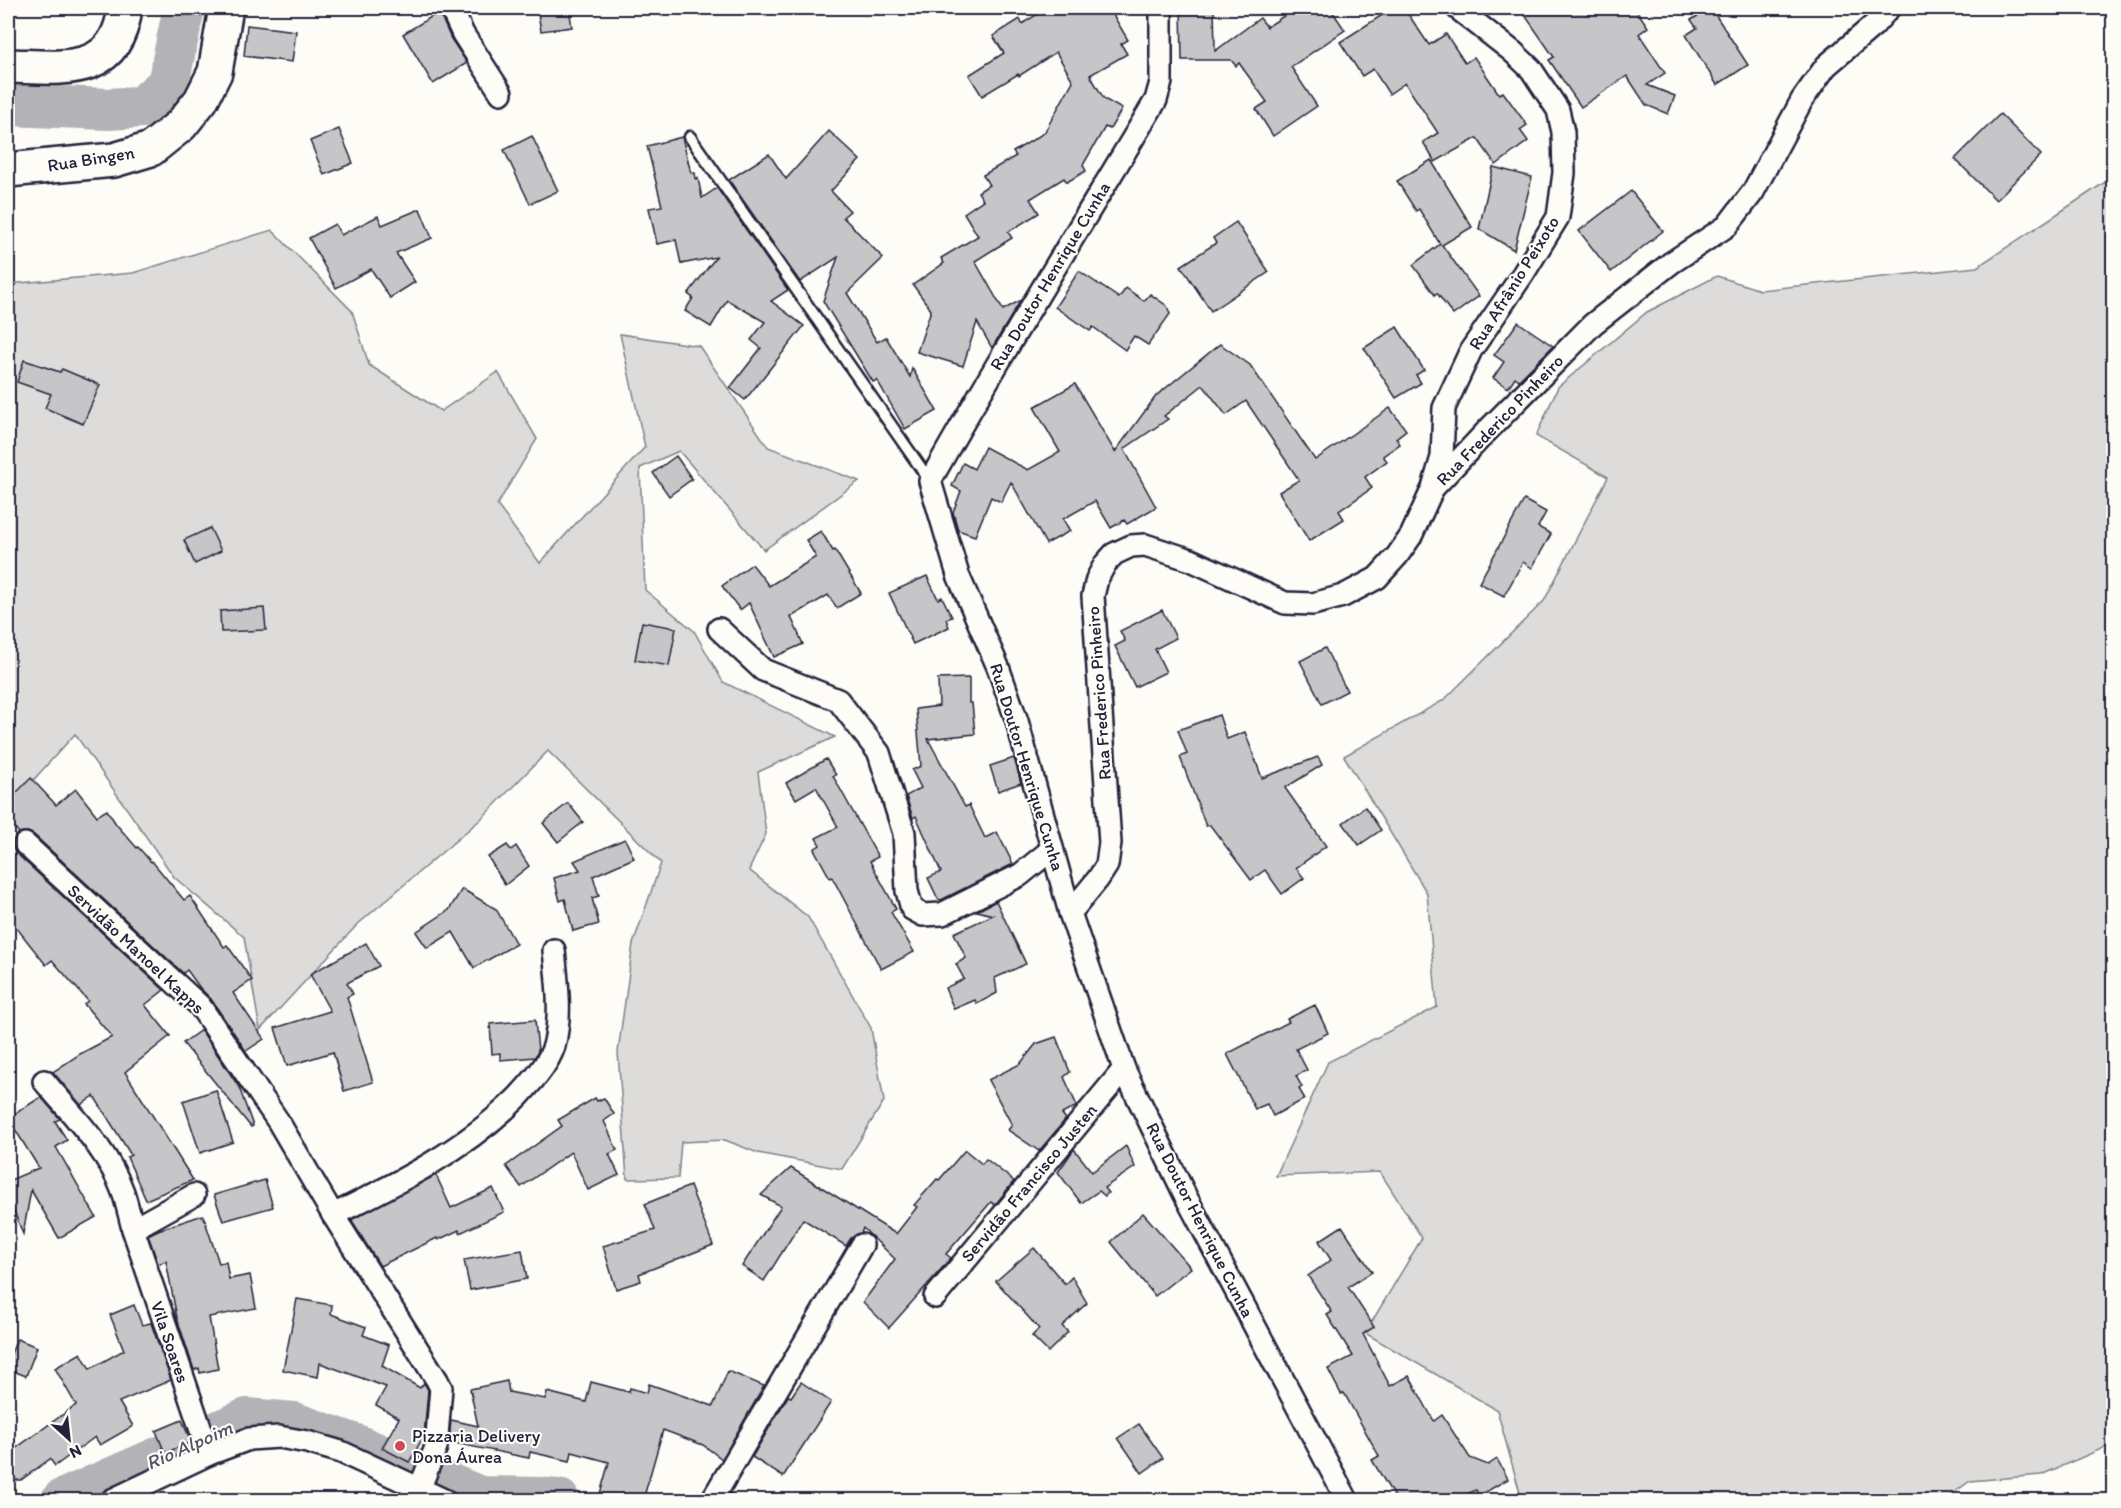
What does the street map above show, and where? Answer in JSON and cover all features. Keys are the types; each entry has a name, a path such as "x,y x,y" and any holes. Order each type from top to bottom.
{"main road":[{"path":"8,66 81,66 96,59 104,55 117,39 125,8"},
{"name":"Rua Bingen","path":"8,170 114,160 151,148 181,125 201,99 215,72 225,8"}],"street":[{"path":"451,8 463,33 501,93"},
{"name":"Rua Doutor Henrique Cunha","path":"1161,8 1161,82 1156,100 1006,347 930,481 958,575 998,667 1017,721 1070,913 1124,1069 1185,1195 1347,1500"},
{"name":"Rua Afrânio Peixoto","path":"1433,488 1442,457 1444,408 1471,350 1523,274 1558,217 1564,173 1563,132 1558,110 1531,69 1457,8"},
{"name":"Rua Frederico Pinheiro","path":"1070,913 1107,865 1110,843 1093,596 1097,579 1105,564 1114,554 1131,546 1145,545 1191,560 1285,603 1313,604 1343,596 1377,579 1412,536 1433,488 1593,324 1671,262 1727,226 1754,192 1802,100 1826,66 1874,25 1890,8"},
{"path":"719,629 763,670 838,700 879,753 904,833 907,891 912,909 923,915 942,914 1020,876 1052,849"},
{"name":"Servidão Manoel Kapps","path":"25,844 200,1006 278,1121 387,1303 437,1380 441,1388 436,1447 420,1489"},
{"path":"333,1215 439,1160 494,1120 534,1081 553,1047 559,1004 554,950"},
{"name":"Servidão Francisco Justen","path":"935,1297 1124,1069"},
{"name":"Vila Soares","path":"44,1081 95,1143 123,1191 133,1229 208,1453"},
{"path":"133,1229 194,1195"},
{"path":"712,1500 862,1245"},
{"path":"112,1500 208,1453 249,1439 279,1437 341,1452 444,1500"}],"lane":[{"path":"690,137 930,481"}],"shaded area":[{"path":"2113,177 2113,1444 2041,1475 1970,1481 1944,1500 1522,1500 1497,1410 1365,1333 1422,1238 1380,1172 1276,1176 1328,1062 1437,1007 1427,893 1344,756 1444,700 1544,601 1608,477 1536,436 1558,387 1647,312 1717,276 1760,290 1977,267"},
{"path":"272,230 352,311 369,365 441,411 498,372 537,439 497,505 540,563 645,447 620,334 699,346 768,447 859,481 764,550 679,451 640,468 645,590 694,631 723,682 835,737 758,772 766,834 749,870 808,917 871,1028 884,1101 842,1169 758,1153 725,1140 681,1142 678,1178 627,1179 618,1052 633,944 661,863 548,751 481,819 357,925 260,1030 244,937 174,877 75,734 8,808 8,284 133,273"}],"building":[{"path":"537,8 569,8 572,27 541,31"},
{"path":"1047,8 1109,8 1128,40 1121,44 1127,54 1090,75 1104,99 1122,109 1110,129 1105,127 1083,165 1086,171 1067,182 1064,178 1030,199 1039,213 1008,232 1012,238 975,261 1003,310 1021,300 992,348 977,322 963,366 917,352 931,310 913,285 944,263 941,258 978,236 964,213 983,200 978,192 989,185 983,175 1016,156 1013,152 1044,133 1073,81 1056,52 982,96 969,75 1004,53 993,36 1020,19 1022,24"},
{"path":"1181,8 1214,8 1215,51 1260,18 1267,27 1296,8 1330,8 1345,30 1291,67 1317,106 1273,136 1256,109 1267,102 1239,63 1236,66 1231,60 1182,60"},
{"path":"1393,8 1404,8 1429,45 1446,34 1465,63 1474,57 1499,94 1503,92 1527,125 1520,130 1528,141 1496,165 1477,138 1435,162 1423,142 1438,133 1405,83 1389,94 1373,69 1362,76 1340,42"},
{"path":"1520,8 1635,8 1648,27 1639,34 1665,73 1647,85 1675,96 1668,114 1646,105 1627,76 1581,107 1549,60 1554,57"},
{"path":"1711,8 1748,65 1717,85 1686,35 1697,28 1691,20"},
{"path":"439,12 451,39 467,63 433,84 403,34"},
{"path":"247,25 296,31 292,62 244,56"},
{"path":"2000,114 2041,155 1996,200 1955,159"},
{"path":"339,129 353,163 324,175 310,141"},
{"path":"829,131 860,160 831,191 850,211 843,217 883,258 847,293 877,342 886,337 910,377 912,368 937,411 905,429 877,380 873,382 823,301 838,257 800,282 729,180 769,154 786,179"},
{"path":"532,136 558,191 530,204 504,150"},
{"path":"682,137 691,173 695,173 696,179 698,178 702,198 717,188 788,290 771,301 804,326 745,400 730,388 761,348 751,340 765,322 727,300 711,327 685,311 693,298 688,294 716,257 681,264 676,240 657,244 649,208 662,206 647,146"},
{"path":"1431,160 1472,227 1442,245 1479,296 1453,315 1413,265 1440,244 1419,209 1416,211 1397,181"},
{"path":"1493,167 1532,177 1514,250 1479,229"},
{"path":"1631,191 1663,231 1611,272 1579,231"},
{"path":"420,209 432,238 396,253 415,282 390,298 371,269 336,288 309,238 335,224 341,235 378,216 382,225"},
{"path":"1236,222 1269,272 1211,311 1181,266 1216,243 1213,238"},
{"path":"1079,271 1119,298 1126,288 1144,301 1150,294 1167,306 1170,314 1148,345 1134,336 1125,350 1093,327 1090,331 1055,307"},
{"path":"1518,322 1553,346 1519,380 1515,377 1508,388 1493,378 1504,362 1494,355"},
{"path":"1397,327 1424,370 1416,375 1421,383 1396,398 1364,348"},
{"path":"1220,344 1250,365 1315,460 1390,408 1406,430 1396,438 1400,444 1383,456 1387,461 1365,477 1372,488 1339,511 1344,519 1309,541 1279,492 1299,480 1246,401 1226,415 1203,385 1164,416 1168,419 1124,449 1156,507 1127,524 1124,520 1111,528 1095,501 1063,519 1070,531 1046,544 1011,482 1001,502 991,497 975,536 958,530 953,512 961,491 952,486 963,463 974,469 985,447 1028,470 1060,452 1034,407 1075,384 1115,452 1156,396"},
{"path":"24,360 60,372 62,369 100,385 83,424 45,408 51,394 17,382"},
{"path":"676,456 692,479 669,496 653,473"},
{"path":"1524,500 1546,512 1538,527 1551,534 1532,568 1523,562 1504,596 1479,583"},
{"path":"210,528 221,551 195,564 184,540"},
{"path":"821,531 861,593 837,608 828,595 791,617 803,644 774,657 749,603 740,610 722,586 752,564 769,586 816,557 806,540"},
{"path":"927,576 938,599 942,597 952,617 946,619 949,627 913,644 889,593"},
{"path":"264,608 266,630 221,632 220,611"},
{"path":"1162,610 1176,638 1155,649 1166,672 1135,687 1115,646 1125,641 1120,631"},
{"path":"642,622 676,628 669,666 635,660"},
{"path":"1325,648 1347,691 1322,704 1300,661"},
{"path":"969,678 969,703 972,703 975,734 928,739 965,807 969,805 985,838 997,832 1013,864 941,900 938,899 928,878 941,872 916,816 913,818 906,796 921,788 912,770 921,766 916,709 939,706 938,679"},
{"path":"1219,715 1227,739 1245,732 1262,778 1318,757 1322,765 1285,788 1326,846 1296,868 1304,878 1282,894 1265,870 1251,880 1210,825 1206,826 1180,757 1187,754 1178,730"},
{"path":"1014,758 1021,783 998,791 990,766"},
{"path":"826,759 878,857 870,861 896,909 891,912 914,952 881,969 832,877 830,878 814,849 820,845 816,838 838,827 816,787 796,799 786,783"},
{"path":"31,778 56,805 76,789 97,816 107,810 116,824 152,861 184,900 190,896 224,947 227,945 252,980 233,993 264,1039 246,1051 211,999 187,970 183,973 34,835 27,832 19,833 8,820 8,801"},
{"path":"568,803 583,822 558,842 543,823"},
{"path":"1365,807 1381,830 1359,845 1343,823"},
{"path":"625,839 634,858 593,876 599,896 592,898 599,924 573,931 565,899 560,901 554,878 580,870 574,861"},
{"path":"507,845 511,850 516,846 529,866 505,885 488,857"},
{"path":"13,847 16,853 164,990 145,1005 170,1036 125,1072 193,1180 146,1200 127,1157 131,1155 94,1096 81,1105 53,1072 112,1037 84,1004 88,1001 52,960 46,965 8,917 8,852"},
{"path":"462,889 496,909 516,944 474,968 453,932 427,948 416,932 449,910"},
{"path":"996,901 1026,964 995,978 997,993 977,1004 975,1000 954,1009 945,988 964,979 956,964 966,958 954,933 993,915 977,911"},
{"path":"366,943 379,966 347,983 353,994 347,997 373,1082 344,1091 333,1052 287,1066 275,1028 330,1011 310,974"},
{"path":"1315,1005 1328,1033 1296,1049 1307,1070 1296,1076 1302,1087 1299,1089 1305,1099 1273,1116 1267,1104 1255,1109 1227,1054 1289,1022 1287,1019"},
{"path":"535,1020 538,1051 535,1057 500,1060 500,1053 492,1054 490,1024"},
{"path":"201,1030 239,1087 253,1126 251,1127 183,1043"},
{"path":"1056,1037 1070,1072 1064,1077 1077,1106 1062,1114 1066,1119 1039,1151 1008,1130 1012,1125 988,1080 1020,1064 1036,1044"},
{"path":"216,1090 233,1142 200,1153 183,1101"},
{"path":"41,1097 60,1119 55,1121 67,1140 56,1147 96,1217 59,1238 31,1190 23,1234 8,1196 8,1181 39,1168 8,1118"},
{"path":"595,1098 597,1101 604,1098 614,1114 604,1121 617,1150 609,1154 619,1175 588,1190 571,1152 521,1187 506,1166 562,1126 558,1120"},
{"path":"1126,1146 1135,1167 1104,1188 1108,1193 1105,1196 1099,1191 1081,1203 1058,1172 1074,1149 1092,1172"},
{"path":"965,1150 982,1164 986,1159 1014,1181 995,1205 991,1202 946,1254 951,1258 889,1328 863,1302 895,1259 863,1228 861,1233 851,1238 846,1246 803,1219 764,1281 742,1266 781,1206 761,1195 791,1168 896,1234 917,1207 914,1205"},
{"path":"436,1175 451,1208 493,1188 504,1212 460,1233 459,1230 438,1240 437,1238 380,1266 351,1220"},
{"path":"265,1180 273,1207 223,1221 214,1195"},
{"path":"690,1186 713,1245 639,1274 641,1281 616,1289 603,1246 655,1230 645,1204"},
{"path":"1143,1213 1191,1268 1155,1296 1111,1242"},
{"path":"203,1215 219,1263 226,1262 229,1279 250,1275 256,1308 209,1317 218,1369 200,1373 199,1368 194,1370 177,1318 166,1261 158,1264 148,1235"},
{"path":"1342,1226 1372,1272 1348,1287 1374,1327 1363,1334 1390,1386 1409,1376 1434,1421 1442,1415 1470,1458 1488,1465 1497,1459 1508,1479 1479,1496 1476,1490 1454,1500 1396,1500 1372,1460 1379,1456 1328,1369 1353,1356 1327,1315 1332,1312 1308,1276 1331,1260 1319,1241"},
{"path":"1034,1248 1065,1284 1072,1277 1087,1303 1062,1326 1068,1332 1048,1352 1032,1336 1039,1329 996,1281"},
{"path":"522,1250 527,1279 470,1290 464,1260"},
{"path":"297,1299 332,1305 331,1314 366,1327 363,1335 389,1345 382,1366 420,1388 424,1383 428,1390 424,1436 409,1462 382,1448 399,1418 376,1405 386,1387 320,1363 318,1377 283,1370"},
{"path":"134,1305 142,1325 151,1323 171,1380 119,1402 133,1426 100,1445 95,1437 55,1466 50,1459 21,1480 8,1480 8,1454 76,1405 55,1368 81,1353 90,1369 124,1350 110,1315"},
{"path":"17,1339 37,1347 26,1376 8,1369 8,1361"},
{"path":"728,1371 764,1386 722,1459 703,1445 663,1430 643,1500 624,1500 600,1494 609,1462 572,1452 570,1461 530,1452 529,1458 449,1442 451,1420 478,1426 470,1389 507,1381 509,1392 545,1399 547,1392 586,1402 591,1382 629,1392 630,1388 647,1393 649,1384 713,1406"},
{"path":"801,1382 831,1402 783,1477 752,1457 788,1396 791,1397"},
{"path":"182,1420 191,1442 165,1453 156,1431"},
{"path":"1139,1424 1163,1458 1142,1473 1118,1438"}],"waterway":[{"path":"8,105 108,109 142,107 168,84 184,8"},
{"name":"Rio Alpoim","path":"62,1500 247,1419 294,1423 359,1446 480,1497 559,1500"}],"place":[{"name":"Pizzaria Delivery Dona Áurea","path":"400,1446"}]}
